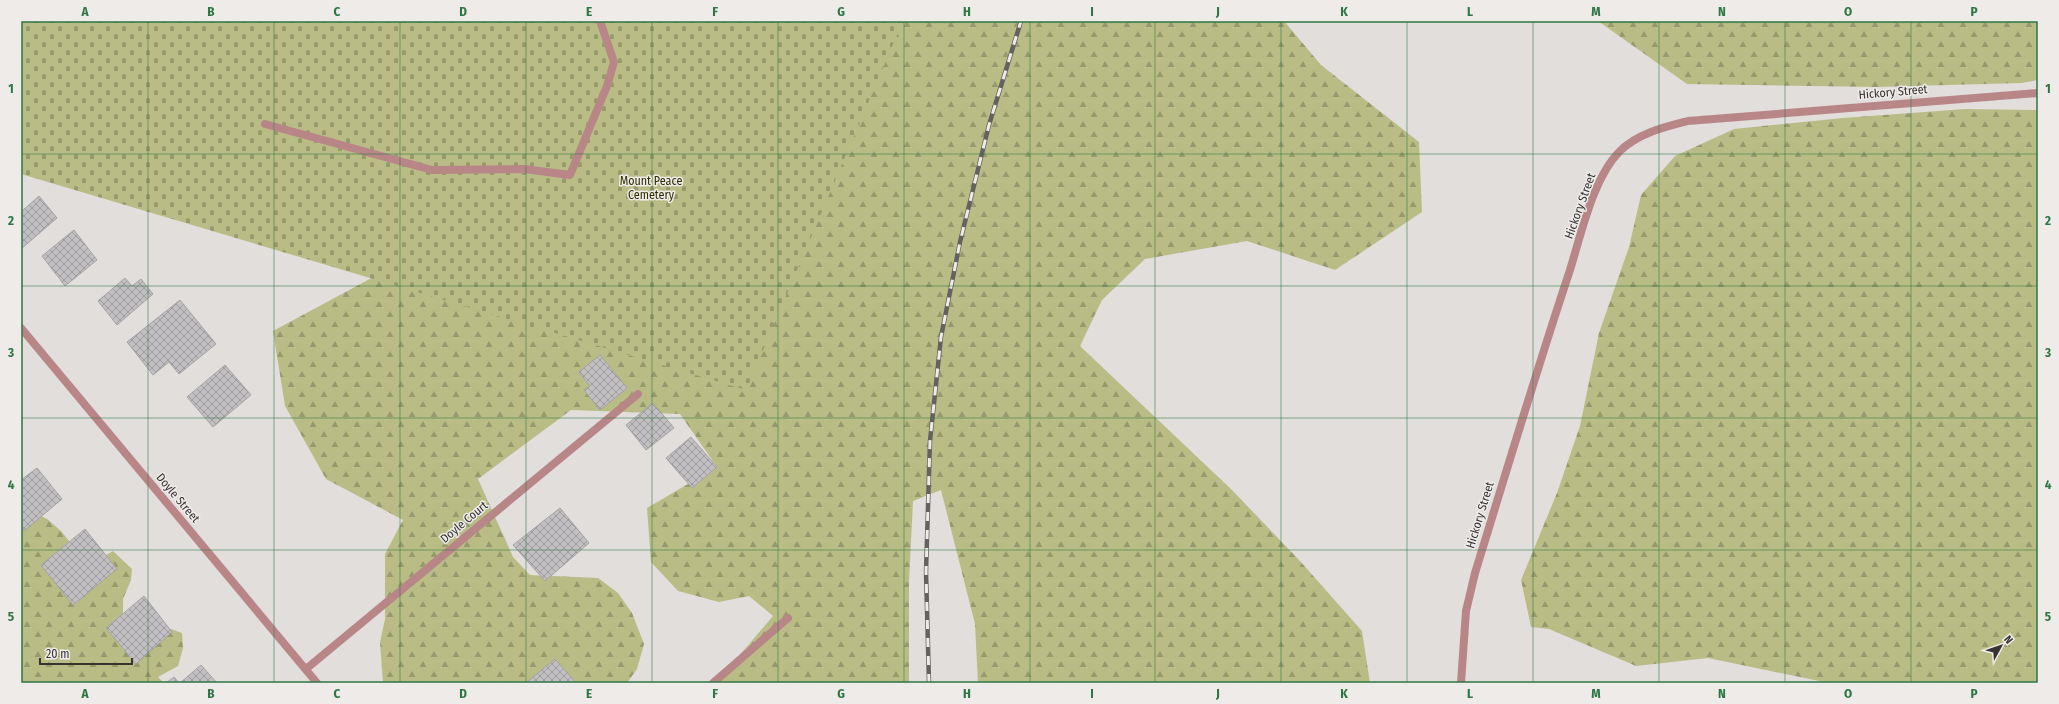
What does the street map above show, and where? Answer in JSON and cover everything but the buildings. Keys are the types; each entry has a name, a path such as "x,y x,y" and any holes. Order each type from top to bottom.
{"street":[{"path":"265,124 432,170 524,169 570,175 607,86 614,62 600,21"},
{"name":"Hickory Street","path":"1461,683 1466,611 1475,573 1551,325 1593,198 1606,170 1620,151 1640,137 1662,127 1688,121 2038,93"},
{"name":"Doyle Street","path":"21,328 317,683"},
{"name":"Doyle Court","path":"306,669 638,394"},
{"path":"713,683 788,618"}],"green space":[{"name":"Mount Peace Cemetery","path":"21,21 903,21 746,390 21,174"},
{"path":"601,21 1284,21 1321,65 1419,142 1422,212 1335,270 1247,241 1145,259 1102,300 1080,346 1232,490 1300,561 1362,631 1370,683 978,683 975,624 941,490 913,501 909,582 909,683 716,683 773,616 749,596 719,602 678,591 651,562 647,508 717,467 680,414 571,410 478,479 513,557 530,575 598,578 618,593 632,613 644,644 637,669 627,683 383,683 380,642 385,619 385,554 403,520 326,479 285,406 273,331 405,260"},
{"path":"1598,21 2038,21 2038,80 2021,83 1876,87 1687,84"},
{"path":"1965,109 2038,110 2038,683 1829,683 1708,658 1636,666 1549,629 1531,627 1521,580 1557,493 1580,426 1599,333 1629,247 1641,195 1675,156 1734,129 1843,118"},
{"path":"21,505 47,519 61,531 79,553 92,563 113,551 132,569 131,580 123,599 123,623 157,624 182,633 183,648 178,666 158,677 164,683 21,683"}],"railway":[{"path":"929,683 926,572 930,441 941,337 960,242 989,125 1021,21"}]}
